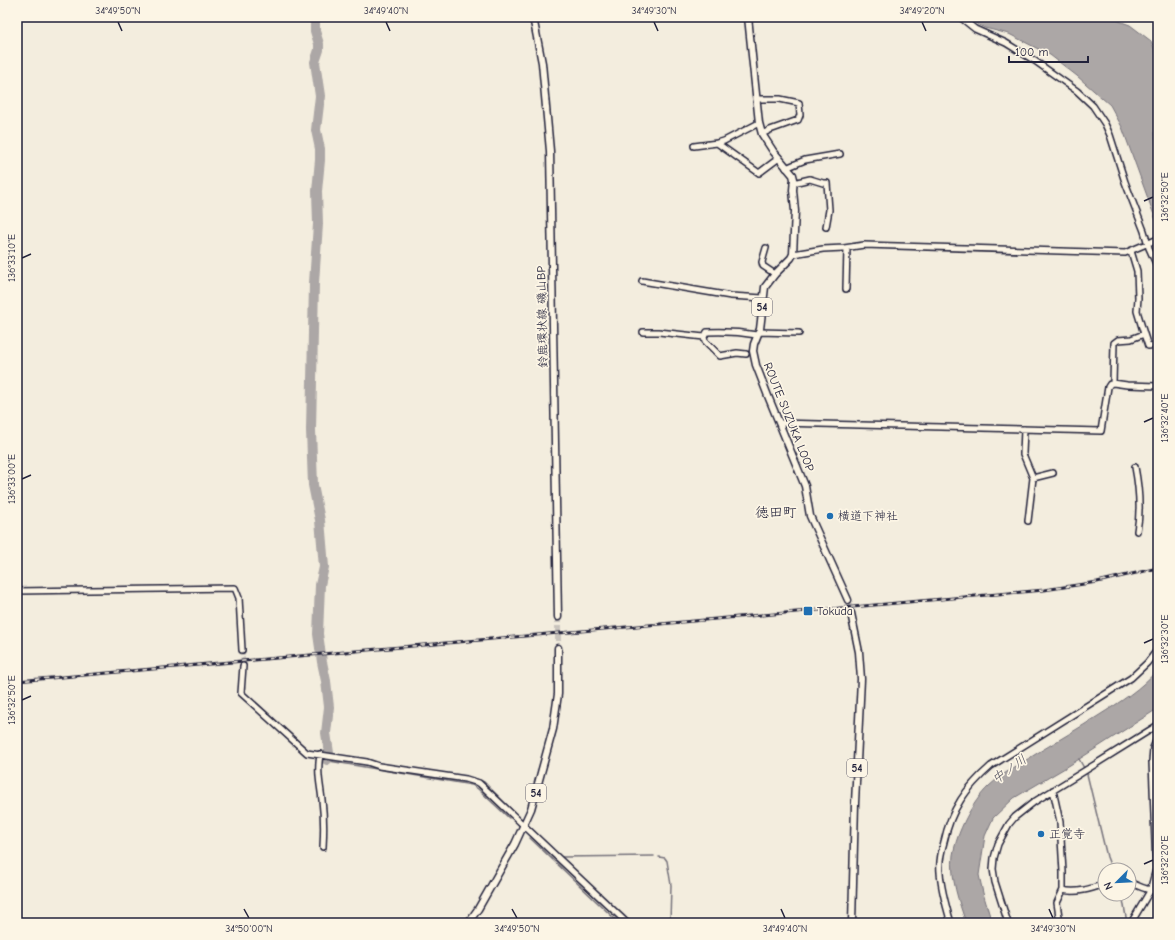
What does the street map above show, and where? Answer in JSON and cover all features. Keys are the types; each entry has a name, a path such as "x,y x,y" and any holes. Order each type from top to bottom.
{"main road":[{"name":"鈴鹿環状線 磯山BP","path":"533,17 542,63 550,151 558,617"},
{"path":"748,17 759,124 762,134 786,168 793,175 795,212 793,254"},
{"name":"ROUTE SUZUKA LOOP","path":"793,254 765,288 762,317 753,351 756,365 805,486 810,516 848,600"},
{"name":"54","path":"851,613 859,652 861,679 852,923"},
{"name":"54","path":"468,923 499,873 532,808 553,729 558,694 558,648"}],"street":[{"path":"960,17 983,33 1006,43 1035,61 1077,91 1093,106 1105,124 1149,243 1149,248 1158,268"},
{"path":"968,23 973,17"},
{"path":"756,99 780,100 799,103 800,115 798,120 762,134"},
{"path":"694,146 724,141 759,124"},
{"path":"717,143 759,173 779,158"},
{"path":"786,168 805,160 840,154"},
{"path":"793,183 810,179 827,183 829,210 826,227"},
{"path":"793,254 864,245 1125,253 1158,239"},
{"path":"766,248 762,262 763,266 775,274"},
{"path":"846,289 847,248"},
{"path":"1131,251 1137,270 1137,310 1148,346 1158,345"},
{"path":"642,281 731,296 763,298"},
{"path":"704,337 707,332 723,331 799,333"},
{"path":"643,332 659,332 704,337"},
{"path":"1113,383 1114,343 1118,340 1144,334"},
{"path":"704,337 705,341 720,356 737,353 746,354"},
{"path":"779,423 1101,431 1108,387 1110,384 1113,383 1127,386 1158,386"},
{"path":"1024,429 1023,454 1033,478 1028,521"},
{"path":"1135,466 1139,487 1139,522 1137,531"},
{"path":"1033,478 1053,473"},
{"path":"17,591 235,588 239,598 242,650"},
{"path":"952,923 943,895 940,863 949,821 965,794 991,766 1131,678 1147,663 1158,649"},
{"path":"243,666 241,693 308,753 334,756 367,762 379,766 471,780 483,786 627,923"},
{"path":"1008,923 993,876 994,858 1004,831 1015,817 1034,802 1158,724"},
{"path":"1131,923 1150,891 1154,879 1156,862 1153,748 1158,736"},
{"path":"321,754 318,766 318,779 324,813 323,847"},
{"path":"1053,790 1060,822 1063,872 1063,890 1057,903 1060,923"},
{"path":"1137,885 1150,891 1158,891"},
{"path":"1063,890 1081,890 1097,886"}],"shaded area":[{"path":"967,17 1108,17 1130,25 1151,41 1158,58 1158,119 1155,134 1158,150 1158,226 1122,127 1110,105 1050,55 1009,34 985,28"},
{"path":"1158,669 1158,707 1154,711 1070,765 1014,798 993,818 985,836 979,875 992,923 966,923 958,898 952,864 958,837 966,818 977,800 989,786 1001,776 1122,700 1145,683"}],"waterway":[{"path":"315,17 315,31 319,44 319,50 315,62 320,96 316,130 320,149 320,160 317,191 318,224 314,283 311,430 313,485 320,520 324,567 320,585 318,634 329,707 326,733 329,753 327,760"},
{"path":"1079,759 1084,768"},
{"path":"327,760 472,785 509,818"},
{"path":"1087,774 1109,862"},
{"path":"474,778 484,782 511,809"},
{"path":"530,838 619,923"},
{"path":"560,857 654,856"},
{"path":"659,857 665,858 667,861 671,885 670,923"},
{"path":"1123,902 1127,923"}],"tunnel":[{"path":"848,600 851,613"},
{"path":"558,617 558,648"},
{"path":"242,650 243,666"}],"railway":[{"path":"17,681 1044,590 1097,582 1158,568"}],"place":[{"name":"横道下神社","path":"830,516"},
{"name":"Tokuda","path":"808,611"},
{"name":"正覚寺","path":"1041,834"}],"district":[{"name":"徳田町","path":"776,512"}],"water label":[{"name":"中ノ川","path":"1009,769"}]}
